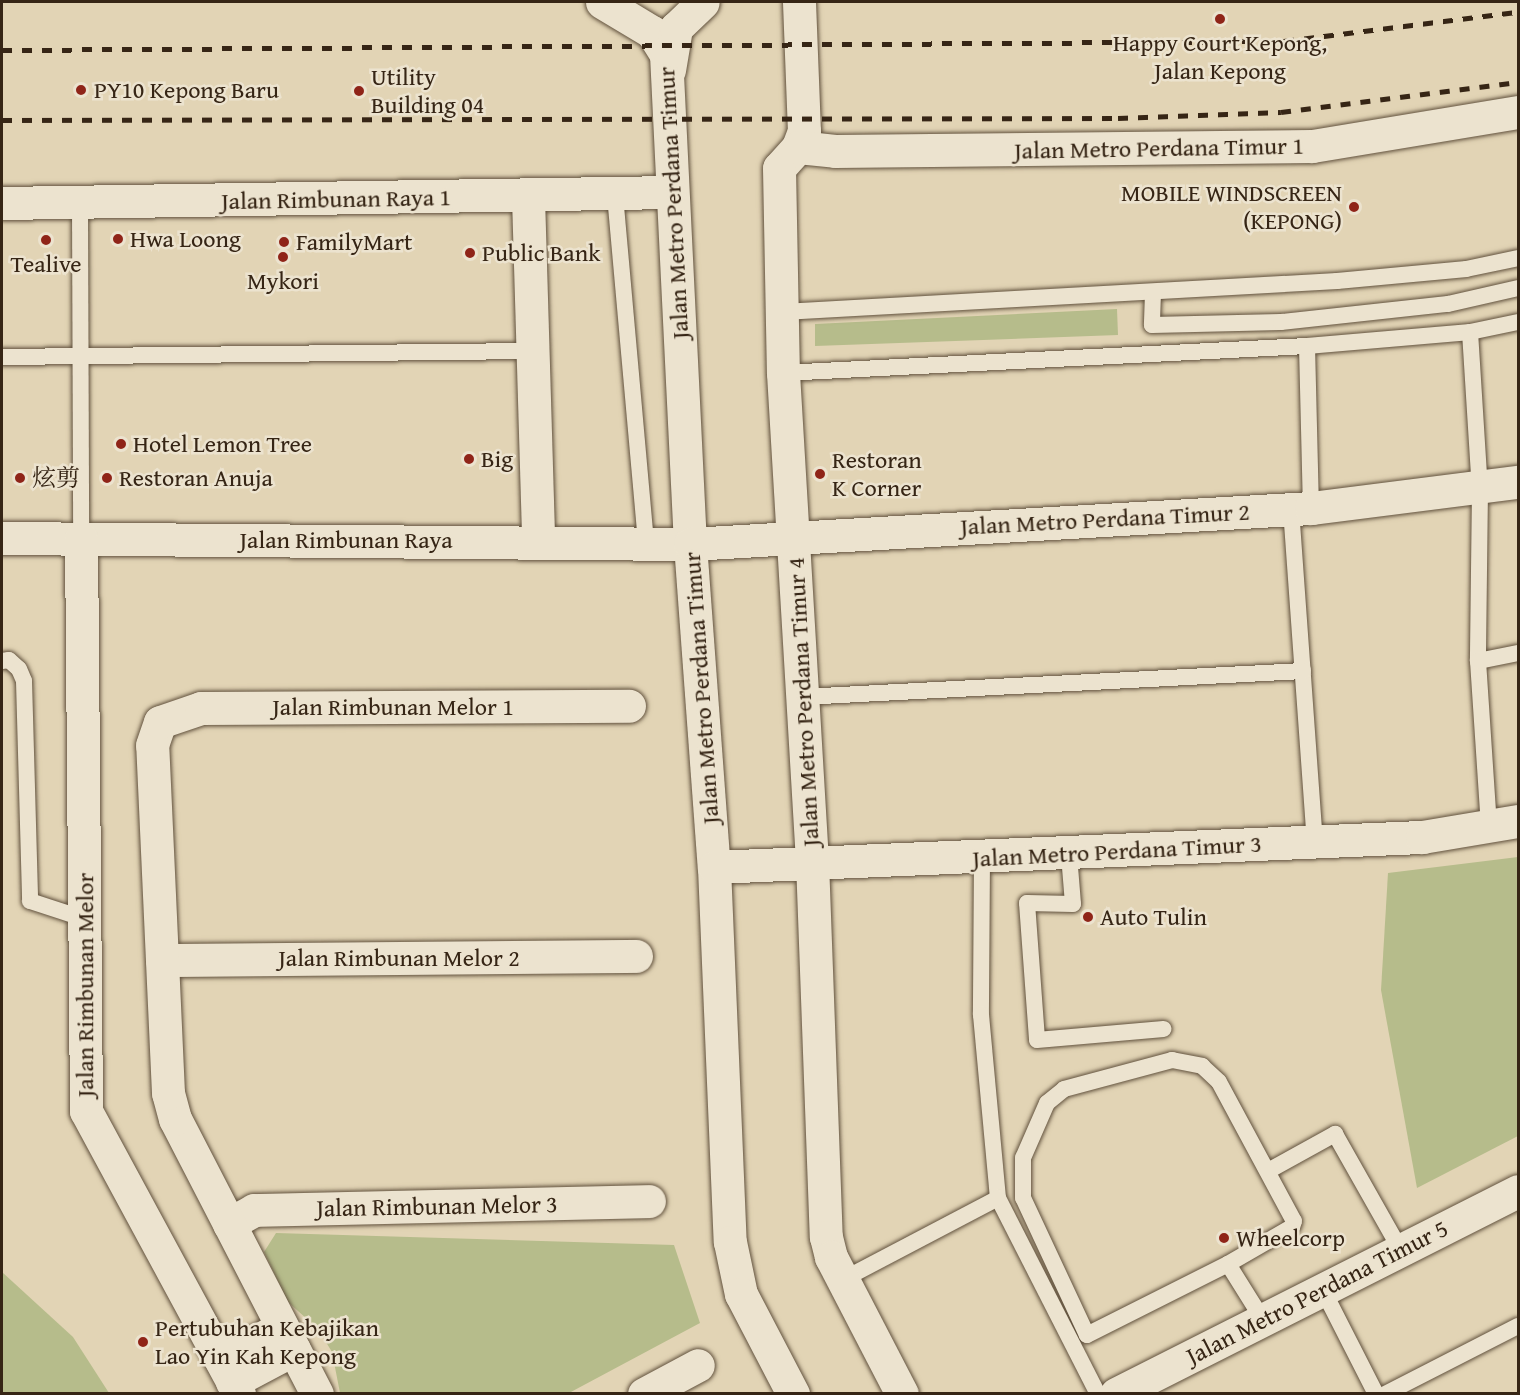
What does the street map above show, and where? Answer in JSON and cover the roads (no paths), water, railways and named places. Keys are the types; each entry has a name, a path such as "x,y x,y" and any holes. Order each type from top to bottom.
{"street":[{"name":"Jalan Metro Perdana Timur","path":"602,2 652,32 666,54 670,192 690,544 714,867 730,1242 741,1294 793,1394"},
{"path":"667,84 676,27 703,2"},
{"name":"Jalan Metro Perdana Timur 4","path":"799,2 804,131 798,147 779,168 783,373 812,861 826,1237 842,1280 902,1394"},
{"name":"Jalan Metro Perdana Timur 1","path":"798,147 847,151 1312,146 1518,112"},
{"name":"Jalan Rimbunan Raya 1","path":"2,202 80,204 528,197 670,192"},
{"path":"528,197 538,542"},
{"name":"Jalan Metro Perdana Timur 2","path":"690,544 793,536 1301,508 1480,489 1518,482"},
{"name":"Jalan Rimbunan Raya","path":"2,538 690,544"},
{"name":"Jalan Rimbunan Melor","path":"81,538 86,1111 231,1378"},
{"name":"Jalan Rimbunan Melor 1","path":"162,960 152,744 160,722 201,708 629,706"},
{"name":"Jalan Metro Perdana Timur 3","path":"714,867 812,861 1069,855 1422,837 1504,823"},
{"name":"Jalan Rimbunan Melor 2","path":"162,960 636,956"},
{"path":"162,960 168,1093 175,1119 317,1393"},
{"name":"Jalan Metro Perdana Timur 5","path":"1116,1394 1518,1191"},
{"name":"Jalan Rimbunan Melor 3","path":"229,1224 254,1210 649,1201"},
{"path":"231,1378 288,1338"},
{"path":"644,1394 698,1365"}],"lane":[{"path":"615,195 646,543"},
{"path":"80,204 81,538"},
{"path":"783,312 1153,293 1455,270 1518,258"},
{"path":"1153,293 1152,325 1281,322 1448,303 1518,288"},
{"path":"783,373 1307,346 1470,332 1518,322"},
{"path":"1470,332 1480,489 1478,661 1504,823"},
{"path":"1307,346 1301,508 1303,671 1315,842"},
{"path":"2,357 533,351"},
{"path":"1478,661 1518,653"},
{"path":"2,661 9,660 19,669 24,681 30,901 84,919"},
{"path":"802,697 1303,671"},
{"path":"1069,855 1073,904 1028,903 1037,1040 1164,1029"},
{"path":"982,858 981,1015 998,1198 1098,1394"},
{"path":"1172,1060 1202,1066 1219,1082 1268,1171 1293,1215 1292,1227 1228,1264 1087,1335 1023,1198 1023,1158 1047,1103 1064,1089 1172,1060"},
{"path":"1268,1171 1335,1134 1400,1249"},
{"path":"842,1280 998,1198"},
{"path":"1228,1264 1263,1320"},
{"path":"1323,1290 1376,1394"},
{"path":"1385,1394 1518,1326"}],"railway":[{"path":"2,50 1284,41 1518,12"},
{"path":"2,120 1118,118 1281,112 1518,82"}],"place":[{"name":"Happy Court Kepong, Jalan Kepong","path":"1220,19"},
{"name":"PY10 Kepong Baru","path":"81,90"},
{"name":"Utility Building 04","path":"359,91"},
{"name":"MOBILE WINDSCREEN (KEPONG)","path":"1354,207"},
{"name":"Hwa Loong","path":"118,239"},
{"name":"Tealive","path":"46,240"},
{"name":"FamilyMart","path":"284,242"},
{"name":"Public Bank","path":"470,253"},
{"name":"Mykori","path":"283,257"},
{"name":"Hotel Lemon Tree","path":"121,444"},
{"name":"Big","path":"469,459"},
{"name":"Restoran K Corner","path":"820,474"},
{"name":"炫剪","path":"20,478"},
{"name":"Restoran Anuja","path":"107,478"},
{"name":"Auto Tulin","path":"1088,917"},
{"name":"Wheelcorp","path":"1224,1238"},
{"name":"Pertubuhan Kebajikan Lao Yin Kah Kepong","path":"143,1342"}]}
